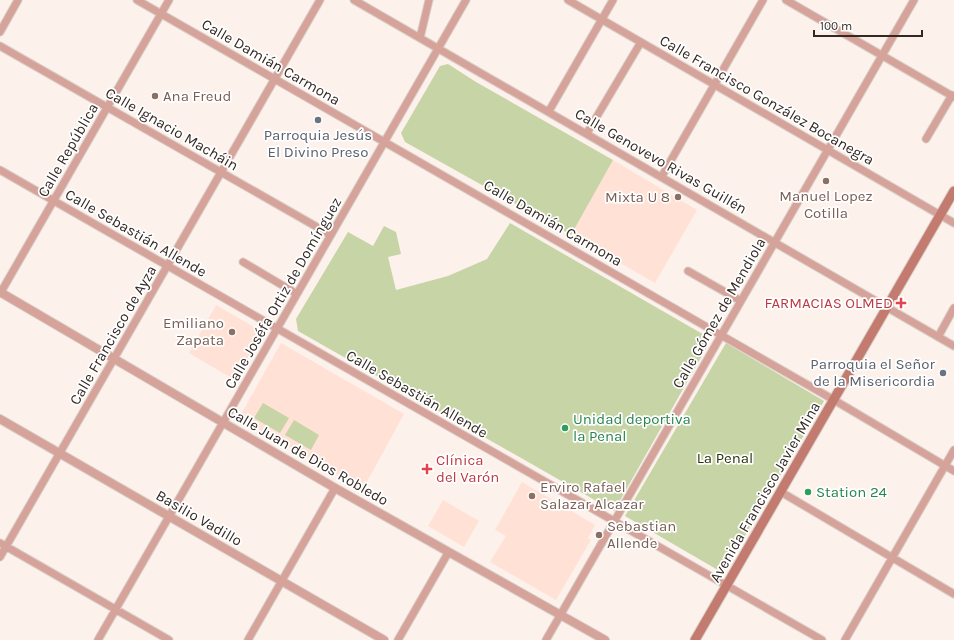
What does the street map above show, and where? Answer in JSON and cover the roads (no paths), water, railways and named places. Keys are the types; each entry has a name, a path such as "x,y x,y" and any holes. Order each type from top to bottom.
{"main road":[{"name":"Avenida Francisco Javier Mina","path":"695,640 954,191"}],"street":[{"path":"0,32 18,0"},
{"name":"Calle Damián Carmona","path":"137,0 834,400 954,471"},
{"name":"Calle República","path":"0,293 170,0"},
{"name":"Calle Francisco de Ayza","path":"0,557 3,545 60,454 320,0"},
{"name":"Calle Genovevo Rivas Guillén","path":"354,0 662,176 954,346"},
{"path":"420,38 429,0"},
{"name":"Calle Joséfa Ortiz de Domínguez","path":"98,640 276,329 386,142 466,0"},
{"name":"Calle Francisco González Bocanegra","path":"568,0 954,223"},
{"path":"549,111 613,0"},
{"path":"662,176 763,0"},
{"path":"786,0 953,96 926,139"},
{"name":"Calle Gómez de Mendiola","path":"546,640 914,0"},
{"path":"587,133 641,42"},
{"name":"Calle Ignacio Macháin","path":"0,46 331,235"},
{"name":"Calle Sebastián Allende","path":"0,170 276,329 727,584 822,640"},
{"path":"243,262 297,294"},
{"path":"688,271 741,300"},
{"name":"Calle Juan de Dios Robledo","path":"0,293 448,553 605,640"},
{"path":"938,337 954,308"},
{"name":"Basilio Vadillo","path":"0,419 384,640"},
{"path":"845,640 954,450"},
{"path":"248,640 335,488"},
{"path":"781,492 954,594"},
{"path":"3,545 169,640"},
{"path":"398,640 448,553"}],"place":[{"name":"Ana Freud","path":"155,96"},
{"name":"Parroquia Jesús El Divino Preso","path":"318,120"},
{"name":"Manuel Lopez Cotilla","path":"826,181"},
{"name":"Mixta U 8","path":"678,197"},
{"name":"FARMACIAS OLMED","path":"901,303"},
{"name":"Emiliano Zapata","path":"232,332"},
{"name":"Parroquia el Señor de la Misericordia","path":"943,373"},
{"name":"Unidad deportiva la Penal","path":"565,428"},
{"name":"Clínica del Varón","path":"427,469"},
{"name":"Station 24","path":"808,492"},
{"name":"Erviro Rafael Salazar Alcazar","path":"532,496"},
{"name":"Sebastian Allende","path":"599,535"}],"park label":[{"name":"La Penal","path":"725,458"}]}
